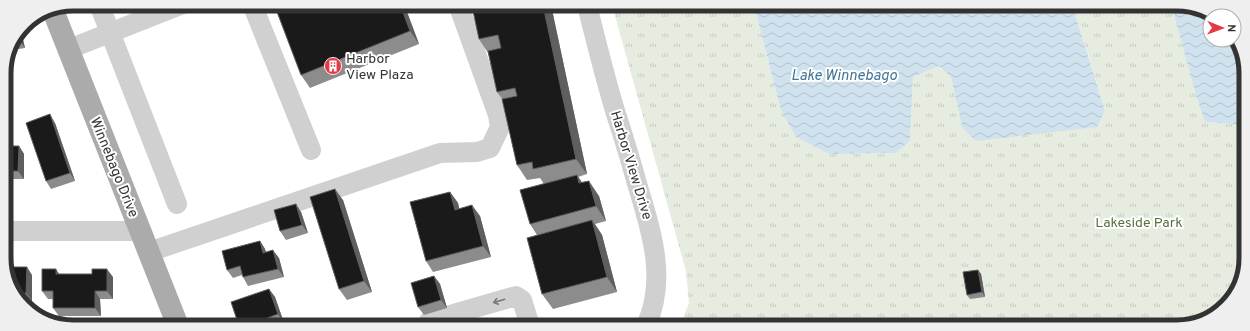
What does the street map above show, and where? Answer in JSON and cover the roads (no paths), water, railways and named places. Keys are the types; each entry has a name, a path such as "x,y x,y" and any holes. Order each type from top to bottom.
{"main road":[{"name":"Winnebago Drive","path":"55,14 176,320"}],"street":[{"path":"102,11 177,204"},
{"path":"69,49 165,11"},
{"path":"255,11 311,150"},
{"path":"149,252 440,153 477,152 490,148 500,127 498,115 461,11"},
{"name":"Harbor View Drive","path":"588,11 614,107 652,232 657,268 653,307 648,320"},
{"path":"11,231 141,231"},
{"path":"433,320 516,296 522,300 528,320"}],"water":[{"name":"Lake Winnebago","path":"756,11 1074,11 1105,110 1097,127 976,141 962,127 951,77 939,66 913,77 910,141 896,153 829,154 796,137 781,111"},
{"path":"1173,11 1189,12 1202,16 1202,48 1234,48 1238,61 1239,125 1205,122 1197,99"}],"place":[{"name":"Harbor View Plaza","path":"333,66"}],"park label":[{"name":"Lakeside Park","path":"1139,222"}]}
